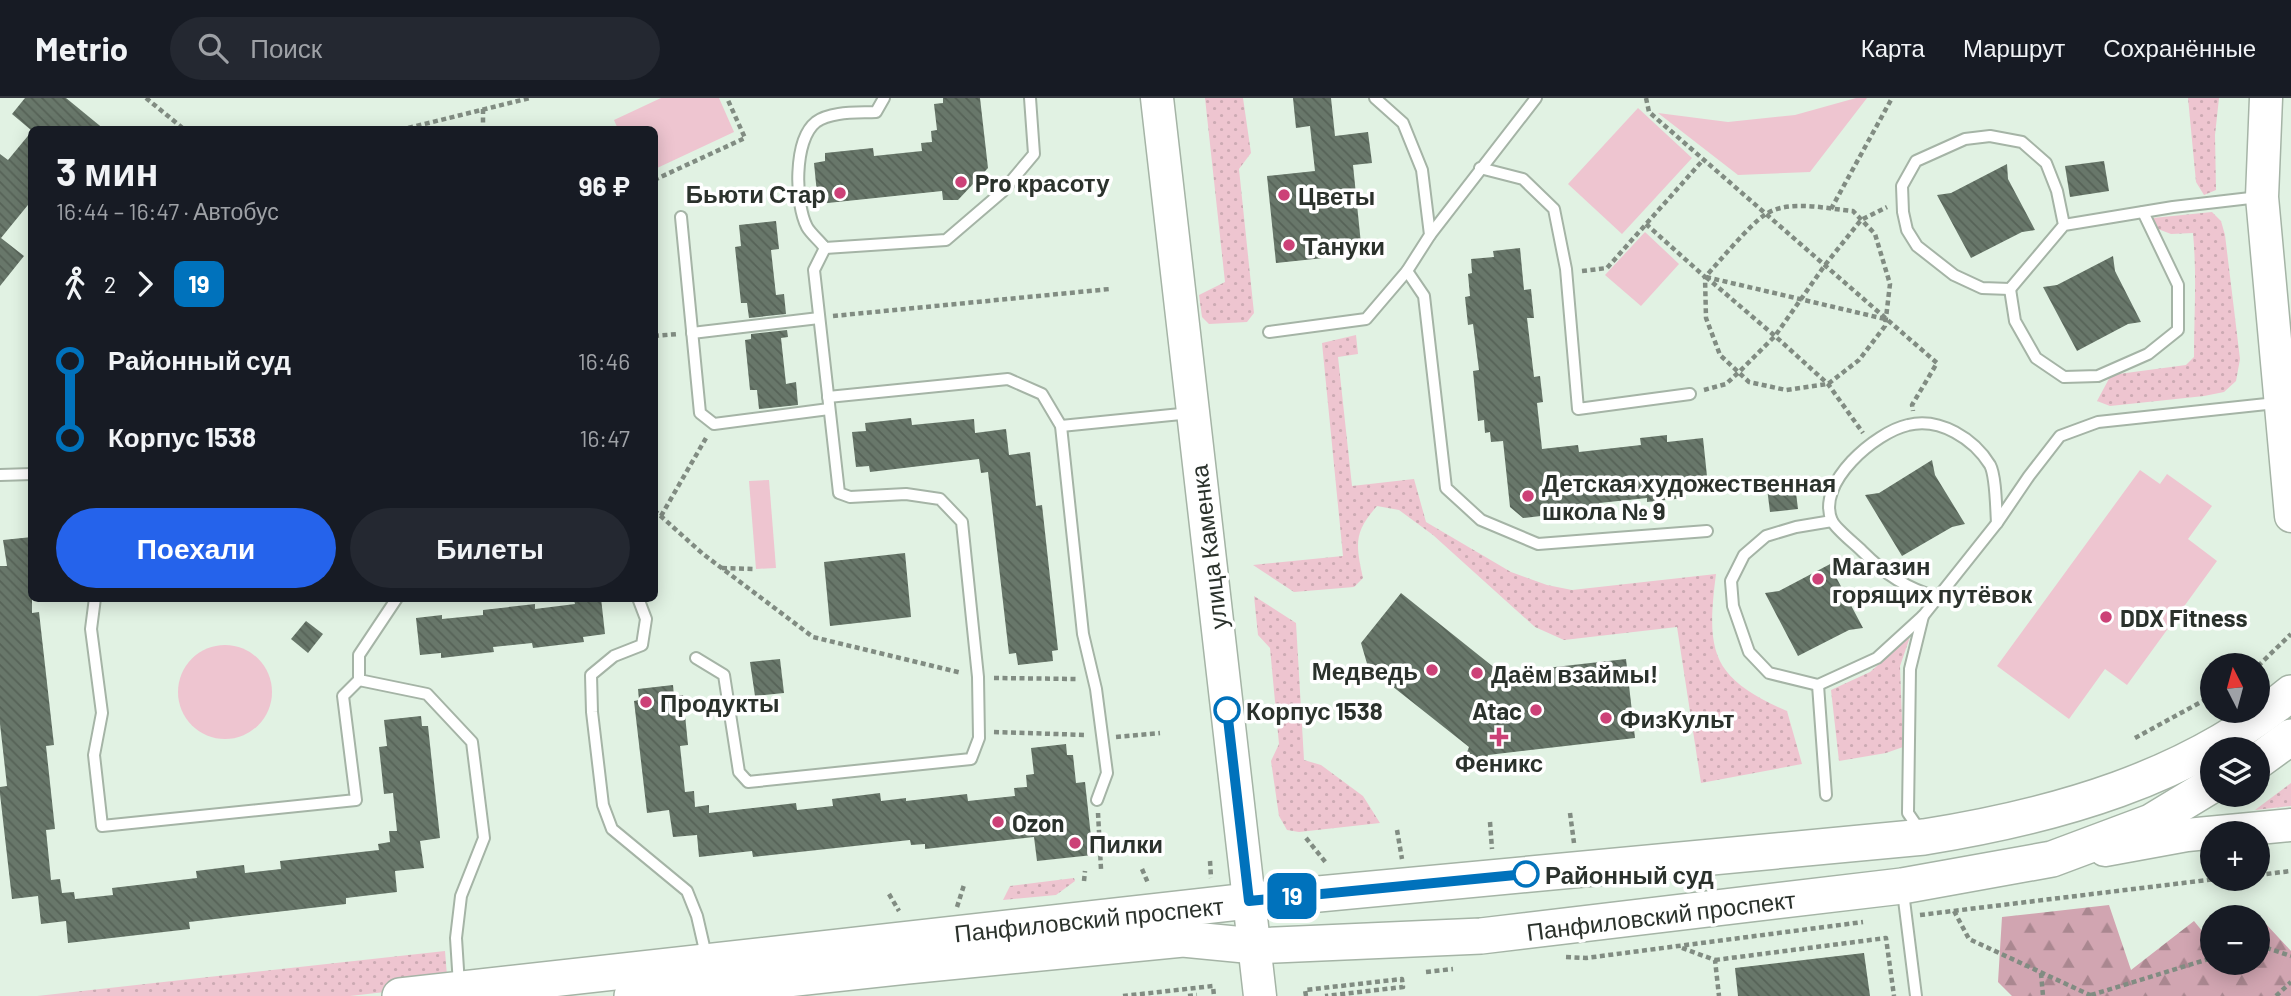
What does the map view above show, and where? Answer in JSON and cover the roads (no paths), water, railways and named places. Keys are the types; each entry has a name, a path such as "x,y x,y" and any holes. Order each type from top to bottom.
{"main road":[{"name":"улица Каменка","path":"1157,98 1260,996"},
{"path":"2266,98 2262,197 2291,516"},
{"name":"Панфиловский проспект","path":"400,996 520,989 706,962 1249,901 1924,837 1972,830 2042,813 2148,779 2236,732 2289,692"},
{"path":"2270,752 2291,737"},
{"name":"Панфиловский проспект","path":"632,996 907,965 1183,939 1255,946 1481,936 1905,901 2052,859 2151,822 2200,793"},
{"path":"2052,859 2187,835 2291,825"}],"lane":[{"path":"825,248 807,227 797,189 800,158 807,134 817,122 836,116 876,112 884,98"},
{"path":"825,248 946,240 1002,192 1034,154 1030,98"},
{"path":"1375,98 1403,123 1422,170 1430,235"},
{"path":"1269,332 1366,319 1407,271 1430,235 1536,98"},
{"path":"2010,289 1982,288 1954,275 1917,246 1907,230 1902,200 1902,186 1916,161 1965,139 1990,136 2022,142 2046,163 2057,191 2064,225"},
{"path":"1480,168 1522,179 1553,209 1566,273 1578,409 1690,394"},
{"path":"2144,212 2178,285 2178,330 2148,354 2098,376 2064,377 2036,358 2015,321 2010,289 2064,225 2144,212 2262,197"},
{"path":"681,217 700,414 714,424 829,409"},
{"path":"696,658 724,675 739,772 748,782 971,760 979,738 978,677 962,522 940,499 906,494 850,497 839,493 814,270 825,248"},
{"path":"1407,271 1424,296 1446,488 1481,520 1538,544 1707,531"},
{"path":"692,333 819,318"},
{"path":"828,397 1008,379 1042,394 1062,426 1083,634 1096,689 1107,773 1097,800"},
{"path":"1832,521 1796,527 1766,536 1744,555 1731,581 1733,606 1749,652 1769,673 1818,685 1877,658 1923,616 1997,523 2060,436 2098,422 2279,402"},
{"path":"1062,426 1193,413"},
{"path":"1939,598 1918,592 1886,574 1832,521 1830,500 1839,476 1857,455 1908,425 1943,425 1972,443 1991,467 1997,523"},
{"path":"0,475 28,474"},
{"path":"94,602 91,629 102,713 94,755 102,826 356,800 343,696 359,680 359,655 394,602"},
{"path":"640,602 646,619 642,645 614,656 591,676 592,712 603,805 612,829 687,891 697,916 706,962"},
{"path":"1923,616 1910,669 1908,813 1924,837"},
{"path":"359,680 427,694 472,743 484,838 461,896 456,938 460,993"},
{"path":"1818,685 1826,795"},
{"path":"1905,901 1916,996"}],"place":[{"name":"Pro красоту","path":"961,182"},
{"name":"Бьюти Стар","path":"840,193"},
{"name":"Цветы","path":"1284,195"},
{"name":"Тануки","path":"1289,245"},
{"name":"Детская художественная школа № 9","path":"1528,496"},
{"name":"Магазин горящих путёвок","path":"1818,579"},
{"name":"DDX Fitness","path":"2106,617"},
{"name":"Медведь","path":"1432,670"},
{"name":"Даём взаймы!","path":"1477,673"},
{"name":"Продукты","path":"646,702"},
{"name":"Корпус 1538","path":"1227,710"},
{"name":"Atac","path":"1536,710"},
{"name":"ФизКульт","path":"1606,718"},
{"name":"Феникс","path":"1499,737"},
{"name":"Ozon","path":"998,822"},
{"name":"Пилки","path":"1075,843"},
{"name":"Районный суд","path":"1526,874"}]}
